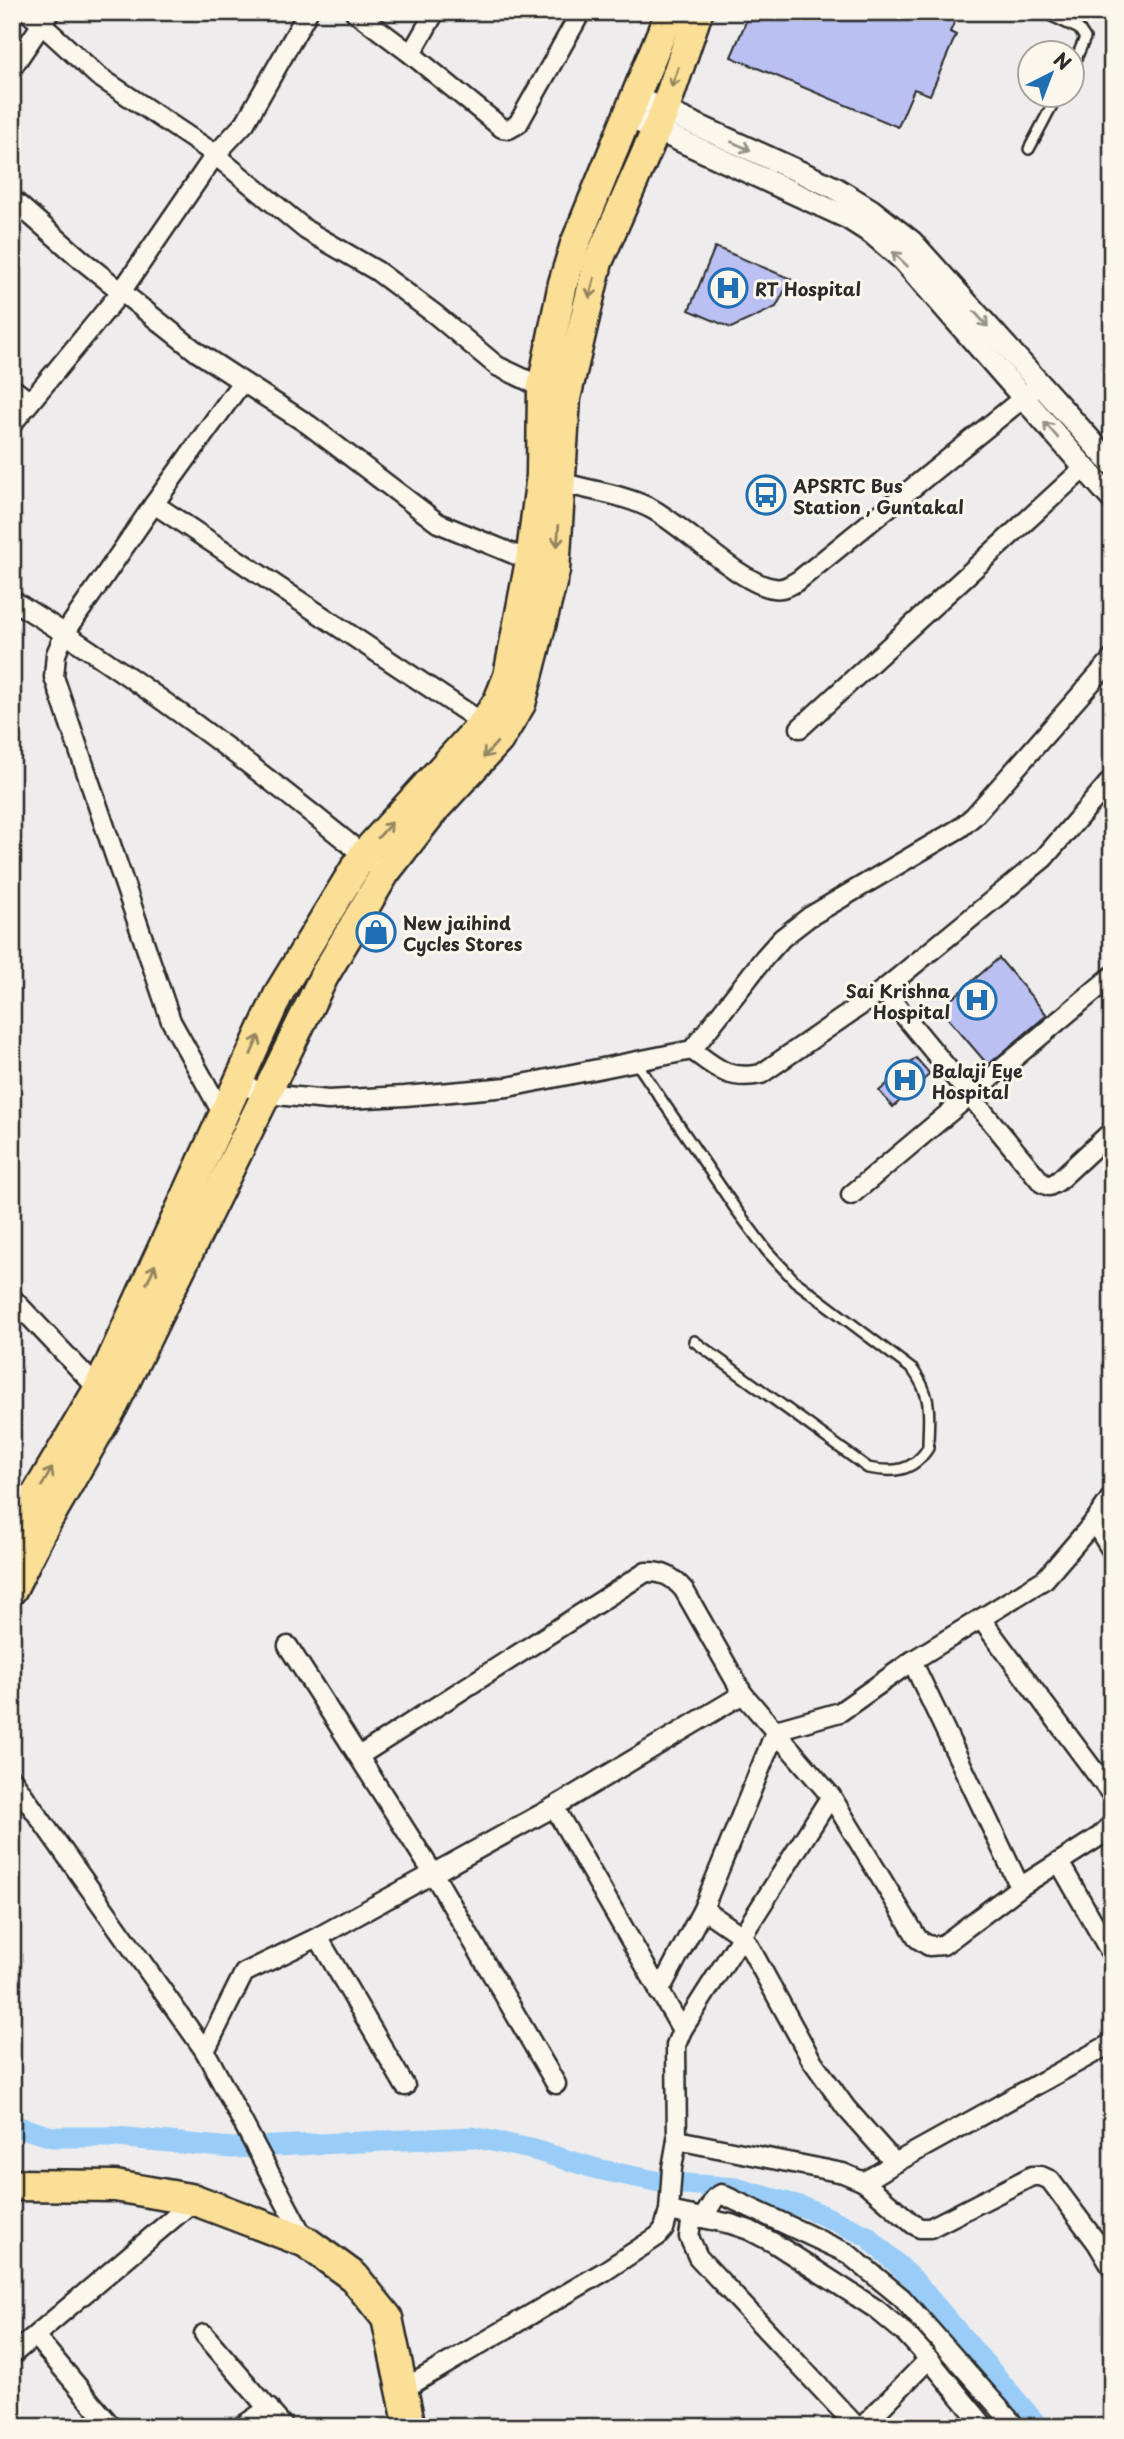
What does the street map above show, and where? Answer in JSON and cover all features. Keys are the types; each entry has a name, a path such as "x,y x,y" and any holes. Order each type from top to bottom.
{"highway":[{"path":"12,2185 115,2186 195,2200 306,2242 354,2277 387,2318 410,2427"}],"main road":[{"path":"12,1590 106,1397 243,1145 324,976 385,873 435,808 499,740 521,704 543,566 563,283 631,107 684,14"},
{"path":"554,392 598,262 659,120 684,14"},
{"path":"12,1535 106,1397 223,1115 279,991 363,855 484,723 498,701 543,566"}],"street":[{"path":"12,424 121,292 215,155 245,123 308,12"},
{"path":"355,12 502,128 509,130 518,124 580,12"},
{"path":"411,54 435,12"},
{"path":"12,68 40,16 98,76 215,155 306,230 377,271 436,315 497,366 554,392"},
{"path":"631,107 849,218 873,234 903,260 1112,499"},
{"path":"659,120 835,188 871,209 912,242 1112,464"},
{"path":"12,199 121,292 197,352 309,425 438,523 543,566"},
{"path":"242,382 65,633 56,654 54,677 171,1021 223,1115 243,1145"},
{"path":"551,479 625,497 654,510 750,579 773,589 787,587 1040,384"},
{"path":"12,388 30,402"},
{"path":"800,727 1084,468"},
{"path":"154,504 484,723"},
{"path":"12,600 156,693 307,808 385,873"},
{"path":"238,1083 266,1094 328,1100 431,1094 508,1087 692,1050 782,939 810,917 960,828 974,816 1112,659"},
{"path":"692,1050 725,1074 747,1077 761,1074 884,990 1044,858 1111,783"},
{"path":"851,1195 1112,976"},
{"path":"884,990 1042,1183 1049,1186 1057,1182 1112,1131"},
{"path":"12,1298 106,1397"},
{"path":"776,1730 840,1712 912,1661 1045,1579 1094,1522 1112,1496"},
{"path":"1094,1522 1112,1551"},
{"path":"359,1756 646,1572 659,1572 674,1578 684,1590 743,1694 831,1796 918,1938 929,1946 943,1945 1020,1887 1100,1836 1112,1824"},
{"path":"981,1619 1112,1795"},
{"path":"288,1646 433,1873 556,2084"},
{"path":"912,1661 1020,1887"},
{"path":"205,2051 244,1973 318,1937 554,1807 743,1694"},
{"path":"659,1992 703,1909 776,1730"},
{"path":"12,1779 205,2051 306,2242"},
{"path":"402,2390 605,2271 658,2236 664,2229 677,2140 676,2045 682,2030 831,1796"},
{"path":"554,1807 682,2030"},
{"path":"1059,1862 1112,1955"},
{"path":"703,1909 742,1936 811,2059 846,2108 895,2164"},
{"path":"318,1937 405,2086"},
{"path":"864,2182 1112,2043"},
{"path":"677,2140 844,2173 864,2182 920,2228 930,2228 1032,2176 1041,2176 1050,2180 1104,2239 1112,2268"},
{"path":"929,2359 860,2427 698,2257 689,2237 698,2217 720,2194 846,2253 902,2298 1016,2427"},
{"path":"12,2355 195,2200"},
{"path":"669,2207 731,2224 774,2242 876,2309 906,2334 985,2427"},
{"path":"204,2334 284,2427"},
{"path":"35,2336 112,2427"},
{"path":"241,2427 270,2408"}],"lane":[{"path":"1043,12 1079,29 1085,38"},
{"path":"1030,149 1051,108"},
{"path":"636,1062 767,1251 795,1281 913,1370 924,1385 929,1398 928,1448 909,1468 888,1472 868,1468 694,1341"}],"building":[{"path":"750,12 959,12 950,32 956,35 930,95 914,89 898,127 731,57"},
{"path":"715,247 791,279 776,307 731,328 689,310"},
{"path":"999,958 1047,1015 988,1065 940,1009"},
{"path":"916,1058 930,1074 893,1107 879,1091"}],"waterway":[{"path":"12,2125 52,2137 117,2137 232,2148 472,2137 531,2149 597,2169 660,2182 736,2188 807,2208 867,2236 912,2278 1039,2427"}],"place":[{"name":"RT Hospital","path":"728,288"},
{"name":"APSRTC Bus Station , Guntakal","path":"766,495"},
{"name":"New jaihind Cycles Stores","path":"376,932"},
{"name":"Sai Krishna Hospital","path":"977,1000"},
{"name":"Balaji Eye Hospital","path":"905,1080"}]}
